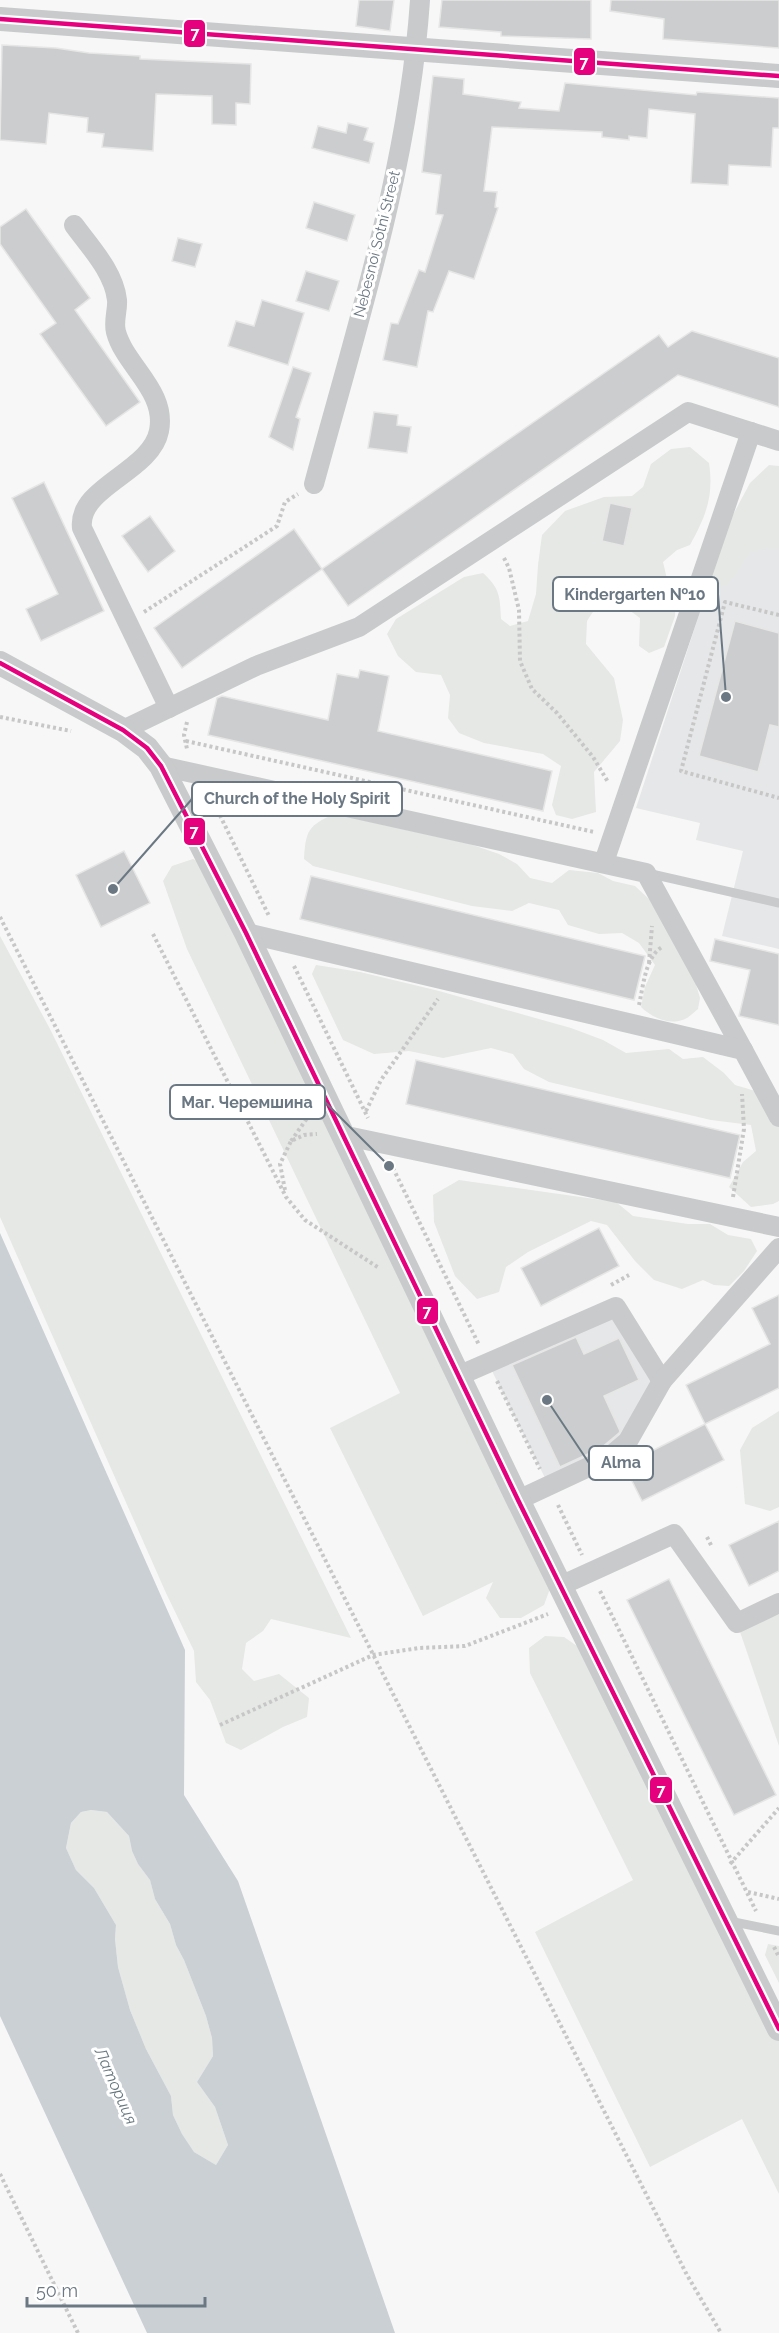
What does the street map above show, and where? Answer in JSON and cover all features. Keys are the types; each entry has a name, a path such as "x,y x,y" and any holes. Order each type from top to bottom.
{"street":[{"name":"Nebesnoi Sotni Street","path":"314,484 393,187 417,49 420,0"},
{"path":"0,19 779,76"},
{"path":"74,225 102,264 114,287 118,302 115,330 122,347 151,389 158,410 159,431 144,458 95,497 85,508 81,518 82,528 127,622 176,705"},
{"path":"123,730 256,666 359,627 688,412 779,441"},
{"path":"604,862 751,432"},
{"path":"0,663 123,730 147,748 161,766 246,933 518,1500 723,1920 779,2029"},
{"path":"161,766 646,873 779,1117"},
{"path":"246,933 743,1050"},
{"path":"342,1135 779,1227"},
{"path":"518,1500 608,1458 628,1441 662,1381 779,1248"},
{"path":"458,1376 616,1307 662,1381"},
{"path":"565,1595 595,1581 674,1534 737,1623 779,1603"}],"lane":[{"path":"646,873 779,903"},
{"path":"723,1920 779,1931"}],"path":[{"path":"127,622 277,526 285,502 314,484"},
{"path":"494,539 509,568 519,610 520,661 532,689 557,713 593,757 623,806"},
{"path":"779,615 725,602 681,771 779,798"},
{"path":"176,705 187,710 184,735 188,750 779,1957"},
{"path":"0,717 82,732"},
{"path":"186,741 613,836"},
{"path":"0,918 687,2276 721,2333"},
{"path":"153,934 286,1197 305,1220 385,1272"},
{"path":"637,1012 647,970 657,950 682,938"},
{"path":"366,1114 387,1071 431,1012 438,999 441,979"},
{"path":"722,1195 733,1197 744,1129 742,1093"},
{"path":"366,1114 379,1119"},
{"path":"286,1197 280,1164 291,1141 304,1135 342,1135"},
{"path":"707,1538 716,1556"},
{"path":"220,1725 373,1655 419,1648 465,1646 508,1631 565,1595 595,1581 609,1584"},
{"path":"731,1863 779,1808"},
{"path":"747,1892 779,1899"},
{"path":"0,2174 78,2333"}],"shaded area":[{"path":"690,447 709,463 709,496 704,515 690,545 677,550 663,562 667,579 676,596 675,616 664,647 649,653 639,646 640,618 618,602 600,601 587,621 586,644 614,678 623,720 620,741 594,772 596,812 572,819 556,815 552,805 561,766 543,754 484,743 459,733 448,718 450,695 441,675 416,672 398,656 387,634 396,619 464,577 483,573 493,583 498,593 501,619 510,626 528,621 536,594 542,535 565,511 604,497 632,496 643,487 651,464 671,449"},
{"path":"769,465 779,466 779,550 771,548 751,552 727,586 708,587 704,569 750,483"},
{"path":"728,526 779,531 779,949 722,936 743,851 696,840 700,823 636,808"},
{"path":"334,814 470,844 499,854 517,864 530,878 552,883 569,870 598,873 613,881 635,886 649,899 695,981 700,998 698,1009 684,1019 666,1021 655,1017 641,1007 645,987 655,965 639,943 622,933 599,934 568,925 559,910 529,903 512,911 472,906 313,866 304,859 310,830"},
{"path":"193,859 214,869 555,1575 544,1605 521,1618 500,1618 486,1598 493,1582 423,1616 330,1428 400,1393 187,949 163,881 172,866"},
{"path":"0,936 50,1029 351,1638 271,1619 263,1631 246,1643 242,1669 254,1681 279,1674 309,1698 307,1717 241,1750 226,1743 210,1700 196,1682 194,1651 166,1593 0,1217"},
{"path":"316,965 360,972 439,991 571,1028 603,1040 626,1053 669,1049 683,1059 703,1057 735,1085 779,1098 779,1201 751,1207 729,1187 743,1162 756,1151 751,1125 711,1120 549,1082 524,1069 513,1054 491,1048 443,1058 409,1051 374,1054 343,1040 312,974"},
{"path":"459,1180 616,1202 633,1216 688,1224 710,1224 728,1235 751,1239 757,1251 744,1271 729,1286 714,1285 703,1280 682,1289 654,1280 635,1261 607,1225 591,1221 528,1252 506,1267 499,1292 477,1299 455,1276 434,1222 433,1195"},
{"path":"616,1307 662,1381 628,1441 549,1486 488,1363"},
{"path":"779,1411 779,1507 770,1511 745,1504 740,1450 752,1428"},
{"path":"779,1603 779,1746 737,1623"},
{"path":"545,1636 564,1637 596,1659 779,2031 779,2194 742,2119 650,2167 535,1932 633,1880 530,1673 529,1648"},
{"path":"91,1810 107,1812 129,1836 132,1851 150,1880 155,1899 170,1924 176,1945 206,2016 212,2038 213,2056 197,2082 215,2107 228,2145 216,2165 194,2152 173,2115 171,2096 146,2049 130,2010 118,1967 116,1925 94,1888 76,1870 66,1848 71,1823 81,1812"},
{"path":"768,1944 779,1946 779,1983 765,1955"}],"water":[{"name":"Латориця","path":"0,1233 185,1650 184,1795 238,1881 395,2333 147,2333 0,2016","holes":["91,1810 107,1812 129,1836 132,1851 150,1880 155,1899 170,1924 176,1945 206,2016 212,2038 213,2056 197,2082 215,2107 228,2145 216,2165 194,2152 173,2115 171,2096 146,2049 130,2010 118,1967 116,1925 94,1888 76,1870 66,1848 71,1823 81,1812"]}],"building":[{"path":"359,0 394,0 390,31 356,26"},
{"path":"442,0 591,0 591,39 501,36 501,32 439,27"},
{"path":"611,0 779,0 779,48 663,39 664,19 610,11"},
{"path":"2,45 140,56 140,59 251,64 250,104 236,103 236,125 212,124 212,96 156,94 153,151 102,147 104,134 87,132 88,118 49,113 46,144 0,140"},
{"path":"433,76 464,79 463,94 521,102 519,108 559,111 565,83 696,95 697,92 779,98 779,128 773,128 771,167 729,165 728,185 691,183 695,114 649,109 647,138 629,136 629,140 602,137 602,132 492,127 484,191 497,192 495,207 498,208 474,279 449,271 433,312 428,311 417,367 383,360 391,323 398,324 419,270 425,272 443,215 436,214 441,175 422,172"},
{"path":"348,123 368,128 364,140 374,143 369,163 312,148 318,126 346,133"},
{"path":"314,202 355,215 347,241 306,228"},
{"path":"26,209 90,298 75,310 140,402 106,426 40,334 56,323 0,244 0,227"},
{"path":"178,238 202,244 195,267 172,261"},
{"path":"306,271 339,281 329,311 296,301"},
{"path":"262,300 304,313 288,365 228,346 236,321 254,326"},
{"path":"692,331 779,358 779,407 678,375 348,606 322,569 659,335 668,347"},
{"path":"293,367 311,373 296,417 300,419 293,450 269,437"},
{"path":"374,412 398,415 397,425 411,427 407,453 368,448"},
{"path":"44,482 104,611 41,641 26,609 58,594 12,498"},
{"path":"610,503 632,508 624,546 602,541"},
{"path":"150,516 175,551 148,572 122,536"},
{"path":"294,529 322,569 182,668 154,628"},
{"path":"735,621 779,633 779,727 770,725 758,772 699,756"},
{"path":"360,670 389,676 378,731 552,771 543,811 208,735 217,698 222,696 328,720 337,674 358,678"},
{"path":"124,851 150,903 101,927 76,875"},
{"path":"311,876 645,956 634,1000 300,919"},
{"path":"715,939 779,954 779,1025 739,1016 750,970 710,961"},
{"path":"416,1060 740,1135 730,1178 406,1104"},
{"path":"599,1228 619,1266 541,1306 521,1268"},
{"path":"779,1295 779,1388 705,1424 686,1385 770,1344 752,1308"},
{"path":"576,1337 584,1354 619,1338 639,1380 604,1396 619,1433 601,1448 560,1467 512,1365"},
{"path":"705,1424 724,1460 642,1501 624,1465"},
{"path":"779,1521 779,1571 749,1586 729,1545"},
{"path":"669,1579 776,1795 734,1815 627,1600"}],"transit line":[{"name":"7","path":"0,19 779,76"},
{"name":"7","path":"0,663 123,730 147,748 161,766 246,933 518,1500 779,2029"}],"place":[{"name":"Kindergarten №10","path":"726,697"},
{"name":"Church of the Holy Spirit","path":"113,889"},
{"name":"Маг. Черемшина","path":"389,1166"},
{"name":"Alma","path":"547,1400"}]}
